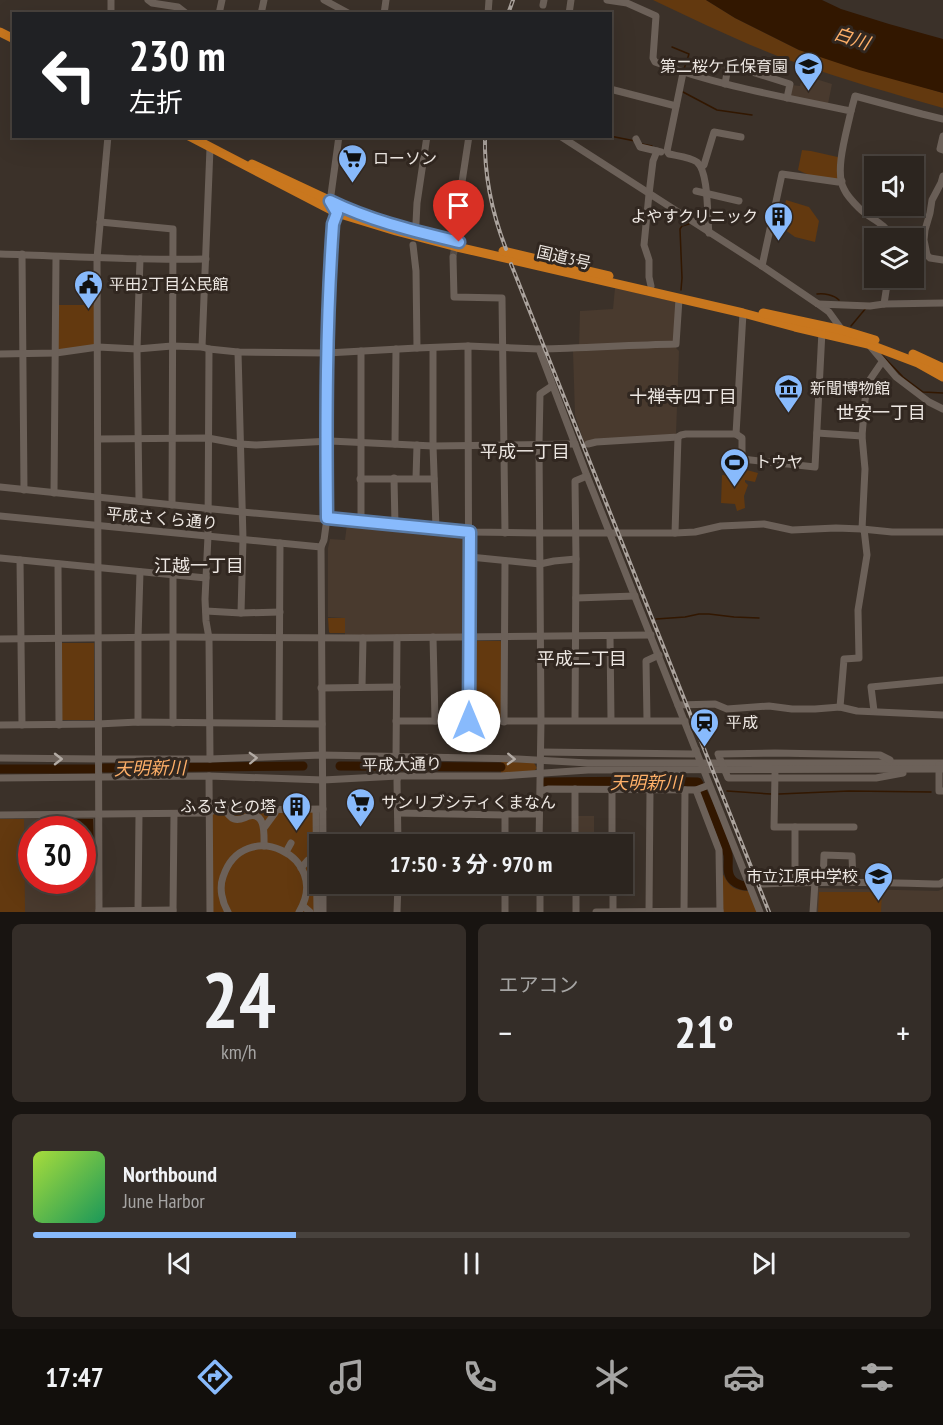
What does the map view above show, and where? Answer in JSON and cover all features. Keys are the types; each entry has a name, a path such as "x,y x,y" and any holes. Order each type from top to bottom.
{"highway":[{"name":"国道3号","path":"209,142 353,212 376,221 485,250"},
{"name":"国道3号","path":"209,142 337,213 406,234 651,286 887,344 943,368"},
{"name":"国道3号","path":"529,260 795,327 822,329"},
{"name":"国道3号","path":"842,334 918,363 943,377"}],"street":[{"path":"148,0 152,3 178,7 184,12"},
{"path":"324,0 346,12"},
{"path":"607,0 627,3 656,16 653,58 655,62 724,84 851,111"},
{"path":"724,84 730,65 790,84 787,98"},
{"path":"669,154 667,151 683,72"},
{"path":"612,90 676,106"},
{"path":"885,228 880,222 860,209 843,188 842,159 855,96 943,119"},
{"path":"701,166 704,165 714,132 741,137"},
{"path":"943,136 940,149 943,150"},
{"path":"108,138 97,258 99,912 173,911 174,814"},
{"path":"317,834 323,780 321,547 327,518 327,353 333,224 337,213 330,201 339,138"},
{"path":"416,223 427,138"},
{"path":"457,233 469,138"},
{"path":"563,138 818,304 829,312 842,334"},
{"path":"636,139 640,147 695,160 701,166 709,233"},
{"path":"209,142 206,259 208,438 206,611 209,638 210,759"},
{"path":"651,286 649,260 644,245 653,162 657,151"},
{"path":"762,266 782,174 842,181"},
{"path":"943,176 932,200 924,240 927,255 930,258 943,260"},
{"path":"696,191 739,201"},
{"path":"100,222 173,229 172,505"},
{"path":"413,245 416,271 417,348"},
{"path":"0,254 172,260 206,259"},
{"path":"22,254 24,490"},
{"path":"54,493 56,257"},
{"path":"453,257 454,297 502,298 504,533"},
{"path":"139,501 137,349 140,259"},
{"path":"884,304 886,288"},
{"path":"0,354 56,353 98,347 137,349 172,346 238,352 327,353 468,346 561,349 676,344 679,299"},
{"path":"818,304 870,306 943,303"},
{"path":"736,434 743,313"},
{"path":"588,444 678,438 686,434 736,434 742,438 742,459 815,467 822,329"},
{"path":"868,344 896,377 929,402 943,409"},
{"path":"468,346 469,721"},
{"path":"433,348 436,528"},
{"path":"395,444 396,349"},
{"path":"539,349 760,912"},
{"path":"361,351 361,521"},
{"path":"238,352 243,539 242,613"},
{"path":"840,707 844,659 859,658 858,610 867,555 863,529 865,469 862,436 869,381 882,362"},
{"path":"539,834 541,790 540,394 552,386"},
{"path":"817,433 862,436"},
{"path":"98,439 208,438 240,444 327,441 433,446 575,444"},
{"path":"675,533 678,438"},
{"path":"416,478 417,445"},
{"path":"575,720 575,481 587,476"},
{"path":"360,478 434,479"},
{"path":"394,478 395,525"},
{"path":"0,487 242,512 470,532 675,533 695,532 721,526 764,524 792,530 836,528 892,532 943,532"},
{"name":"平成さくら通り","path":"0,516 321,547"},
{"path":"279,723 280,543"},
{"path":"470,557 540,564 576,559"},
{"path":"0,558 206,578"},
{"path":"20,560 21,725"},
{"path":"504,722 505,561"},
{"path":"58,564 59,725"},
{"path":"138,723 140,572"},
{"path":"172,575 173,723"},
{"path":"576,598 636,596"},
{"path":"206,611 280,612"},
{"path":"0,639 651,635"},
{"path":"610,636 611,720"},
{"path":"433,637 435,721"},
{"path":"362,687 363,638"},
{"path":"396,757 397,638"},
{"path":"647,720 646,661 659,655"},
{"path":"874,711 870,687 943,680"},
{"path":"321,688 397,687"},
{"path":"678,705 715,704 727,709 769,706 792,709 840,707 857,711 943,715"},
{"path":"396,721 685,720"},
{"path":"0,725 209,722 322,724"},
{"path":"541,752 694,754 696,750"},
{"path":"776,753 774,827 854,827"},
{"path":"718,754 880,755 894,762 941,766 923,769 728,778 718,754"},
{"name":"平成大通り","path":"0,758 99,761 322,755 876,770"},
{"path":"876,770 894,762"},
{"path":"941,766 939,791 943,791"},
{"name":"平成大通り","path":"0,778 209,776 323,780 398,776 501,776 588,770 876,770"},
{"path":"209,776 210,912"},
{"path":"398,776 398,834"},
{"path":"541,790 696,790 709,785"},
{"path":"575,789 575,834"},
{"path":"612,789 612,834"},
{"path":"649,912 650,789"},
{"path":"684,912 685,790"},
{"path":"596,912 720,911 719,850 696,790"},
{"path":"210,817 214,810 318,811"},
{"path":"210,817 212,813 318,811"},
{"path":"318,811 321,834"},
{"path":"227,813 232,819 238,820 255,816 264,828 264,846"},
{"path":"264,828 275,813"},
{"path":"398,813 505,815 539,813"},
{"path":"0,815 174,814 210,817"},
{"path":"138,911 139,815"},
{"path":"505,815 505,834"},
{"path":"795,827 795,882"},
{"path":"286,852 291,843"},
{"path":"228,912 221,894 226,867 246,849 259,846 273,846 286,852 297,862 304,875 306,887 301,909 310,912"},
{"path":"823,882 824,855 852,856 853,882"},
{"path":"301,868 309,860"},
{"path":"763,884 795,882 940,884 943,882"},
{"path":"813,912 814,882"},
{"path":"306,887 309,883"},
{"path":"317,894 317,912"},
{"path":"323,894 323,912"},
{"path":"398,894 398,912"},
{"path":"505,894 505,912"},
{"path":"540,894 540,912"},
{"path":"576,894 576,912"},
{"path":"613,894 613,911"}],"shaded area":[{"path":"653,0 706,0 735,18 799,50 943,93 943,108 851,81 779,56"},
{"path":"803,75 832,84 828,104 791,97 791,85 800,86"},
{"path":"802,150 842,158 841,174 837,180 811,176 798,170"},
{"path":"786,200 809,207 819,221 815,242 795,237 781,227"},
{"path":"615,288 676,302 676,348 679,351 676,434 597,440 585,445 575,415 573,351 579,347 580,311 613,309"},
{"path":"56,305 98,305 98,347 56,353"},
{"name":"トウヤ","path":"743,469 758,473 755,482 745,480 748,485 744,496 745,508 737,511 735,504 721,503 722,475 737,476 738,471 742,472"},
{"path":"347,524 466,535 466,634 345,635 345,618 328,617 328,548 330,539 345,540"},
{"path":"328,618 345,618 345,633 330,633"},
{"path":"472,642 502,642 502,717 500,719 473,719 472,717"},
{"path":"61,643 94,643 94,720 61,720"},
{"path":"501,761 534,763 537,768 534,771 501,773"},
{"path":"316,811 316,834 309,834 309,894 317,894 317,912 212,912 211,813"},
{"path":"575,816 594,816 594,834 575,834"},
{"path":"0,819 18,819 18,894 96,894 96,912 0,912"},
{"path":"0,819 18,819 18,894 25,894 25,912 0,912"},
{"path":"722,873 732,886 738,890 748,891 758,912 722,912"},
{"name":"市立江原中学校","path":"817,888 938,891 943,889 943,912 815,912"},
{"path":"819,892 882,892 881,912 818,912"}],"water":[{"name":"白川","path":"706,0 822,0 841,9 943,39 943,93 859,70 799,50 735,18"}],"waterway":[{"path":"672,47 689,54 684,69"},
{"path":"683,92 717,110 752,115"},
{"path":"612,136 635,141"},
{"path":"642,144 652,146"},
{"path":"681,290 680,229 689,224"},
{"path":"817,294 829,295 839,300"},
{"path":"851,326 866,308"},
{"path":"881,354 903,377 923,392 943,393"},
{"path":"656,619 699,614 759,618"},
{"name":"天明新川","path":"104,768 303,766"},
{"name":"天明新川","path":"340,766 501,767"},
{"name":"天明新川","path":"0,769 95,769"},
{"name":"天明新川","path":"546,782 698,782 722,836 728,855 730,877 736,883 747,886"},
{"path":"727,791 771,794"},
{"path":"779,794 849,791 931,792"}],"tunnel":[{"path":"453,257 457,233"}],"railway":[{"path":"509,12 513,0"},
{"path":"485,138 490,194 506,249"},
{"path":"511,264 769,912"}],"place":[{"name":"第二桜ケ丘保育園","path":"809,92"},
{"name":"ローソン","path":"352,184"},
{"name":"よやすクリニック","path":"779,242"},
{"name":"平田2丁目公民館","path":"88,310"},
{"name":"新聞博物館","path":"789,414"},
{"name":"トウヤ","path":"734,488"},
{"name":"平成","path":"705,748"},
{"name":"サンリブシティくまなん","path":"360,828"},
{"name":"ふるさとの塔","path":"297,832"},
{"name":"市立江原中学校","path":"879,902"}],"district":[{"name":"十禅寺四丁目","path":"683,396"},
{"name":"世安一丁目","path":"881,412"},
{"name":"平成一丁目","path":"525,451"},
{"name":"江越一丁目","path":"199,565"},
{"name":"平成二丁目","path":"582,658"}],"route":[{"path":"459,242 376,221 330,201 337,213 333,224 329,294 327,518 470,532 469,721"}]}
